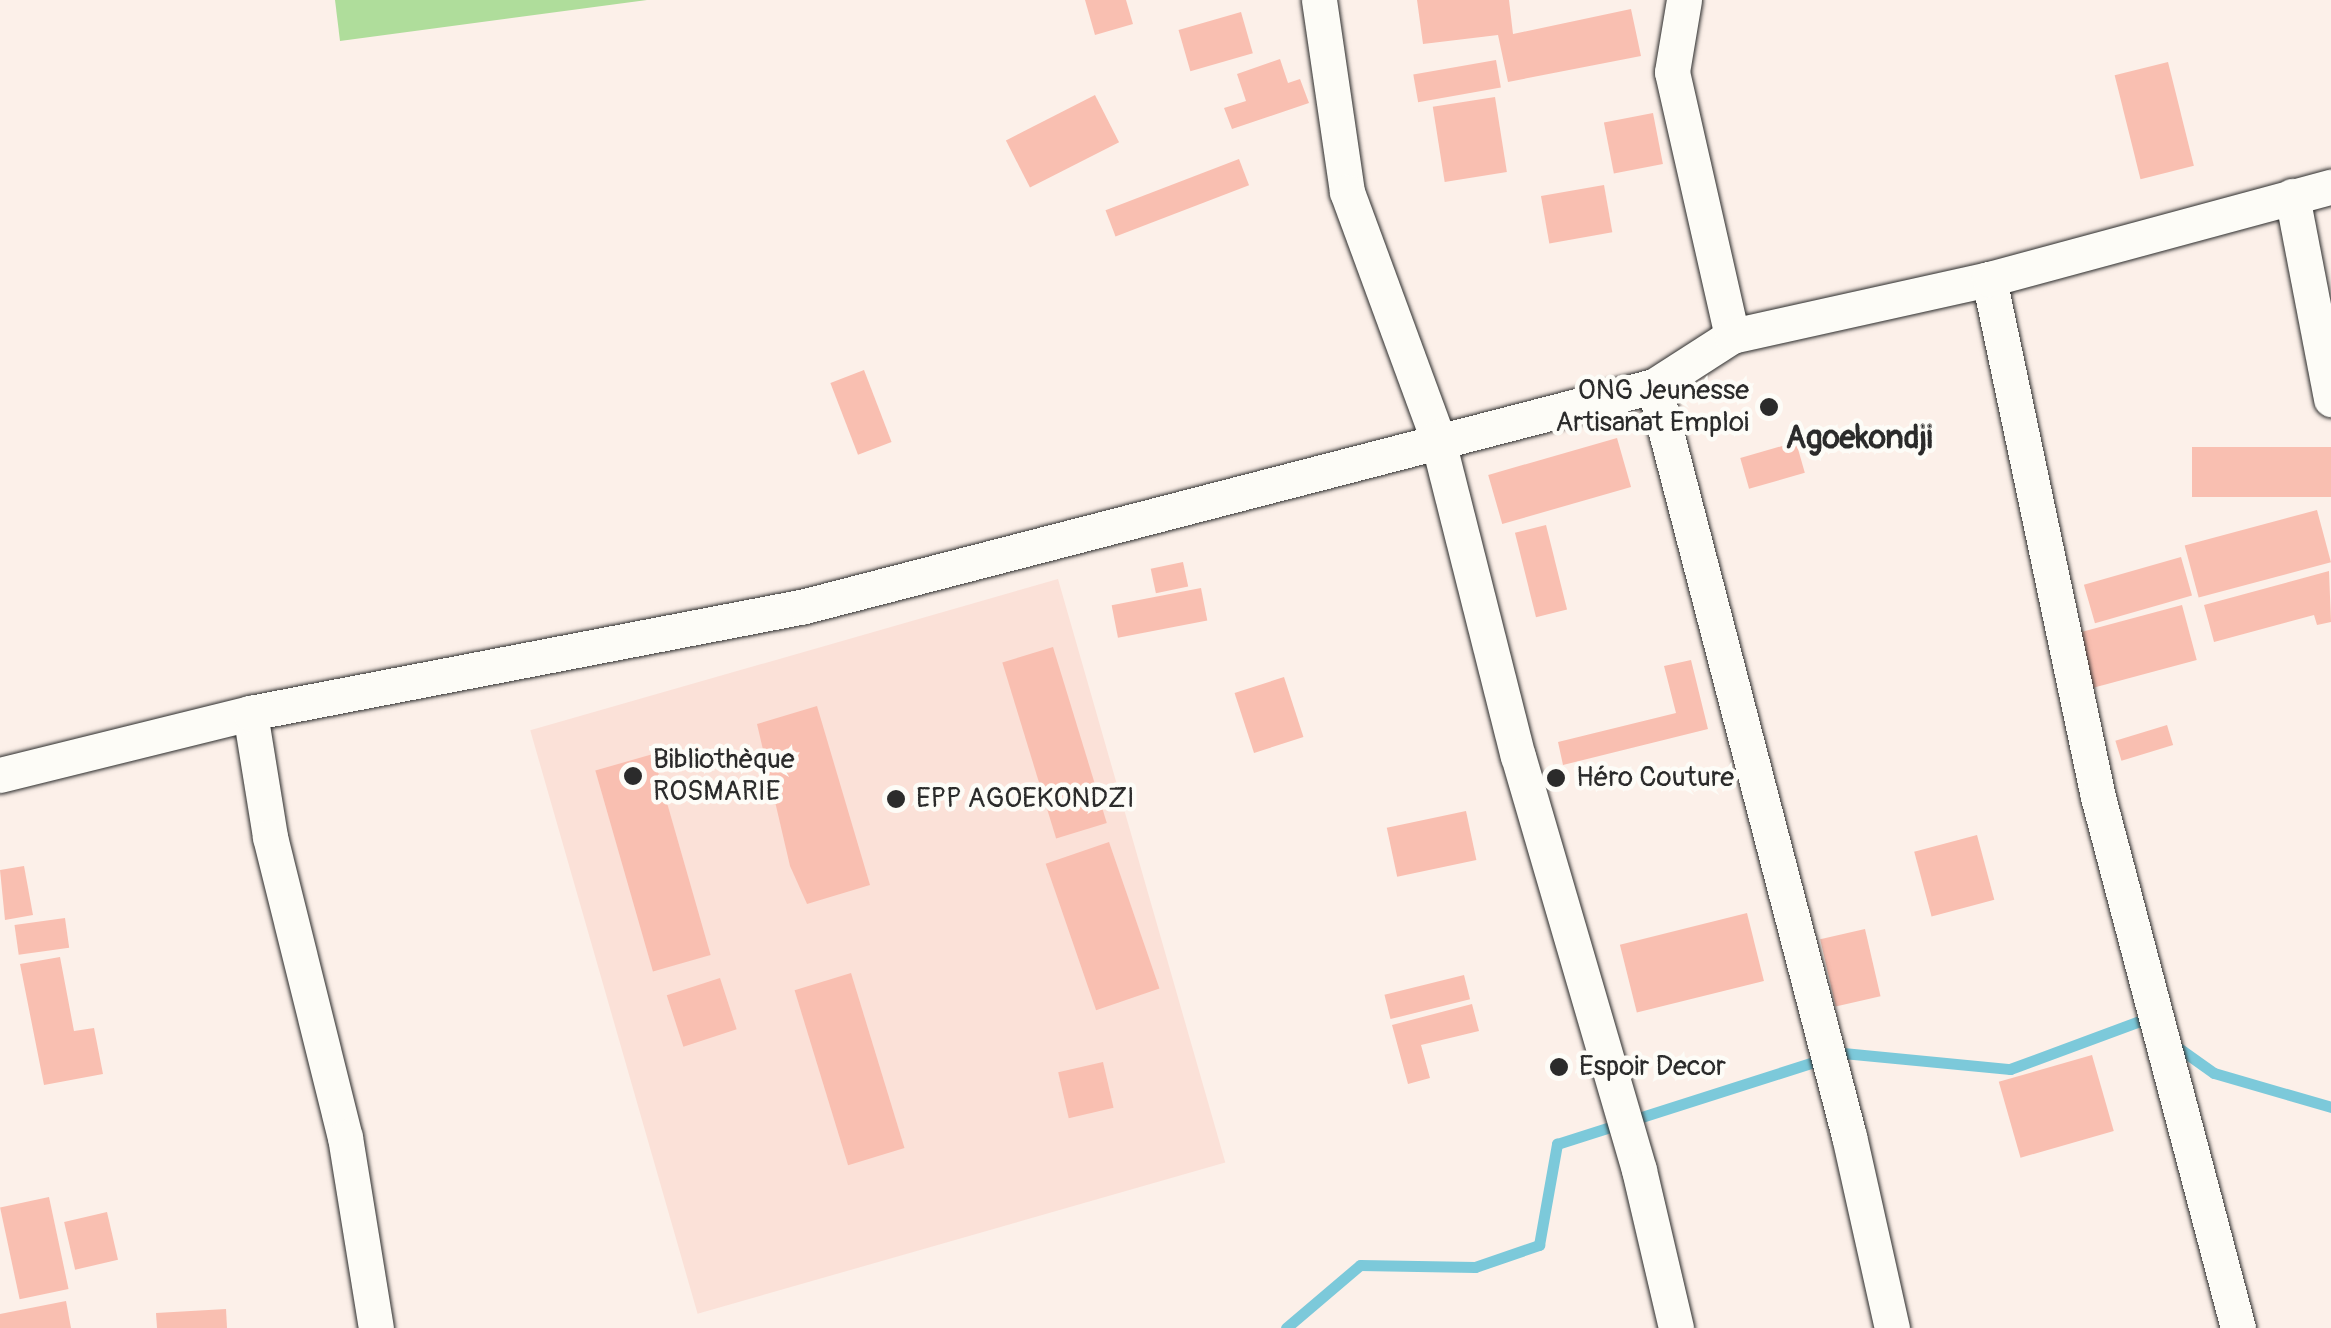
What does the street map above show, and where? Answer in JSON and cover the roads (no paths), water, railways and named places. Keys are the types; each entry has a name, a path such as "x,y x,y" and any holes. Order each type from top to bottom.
{"street":[{"path":"1319,0 1347,192 1437,437 1612,1092 1639,1170 1676,1328"},
{"path":"1684,0 1672,72 1732,336"},
{"path":"0,775 250,713 805,606 1437,437 1654,386 1732,336 1989,279 2331,188"},
{"path":"2292,196 2331,400"},
{"path":"1989,279 2098,797 2238,1328"},
{"path":"1654,386 1849,1136 1892,1328"},
{"path":"250,713 270,837 345,1137 376,1328"}],"waterway":[{"path":"1286,1328 1360,1265 1475,1267 1539,1245 1557,1144 1843,1053 2010,1069 2140,1021 2150,1028"},
{"path":"2173,1044 2214,1073 2331,1107"}],"place":[{"name":"ONG Jeunesse Artisanat Emploi","path":"1769,407"},
{"name":"Bibliothèque ROSMARIE","path":"633,776"},
{"name":"Héro Couture","path":"1556,778"},
{"name":"EPP AGOEKONDZI","path":"896,799"},
{"name":"Espoir Decor","path":"1559,1067"}],"district":[{"name":"Agoekondji","path":"1859,438"}]}
